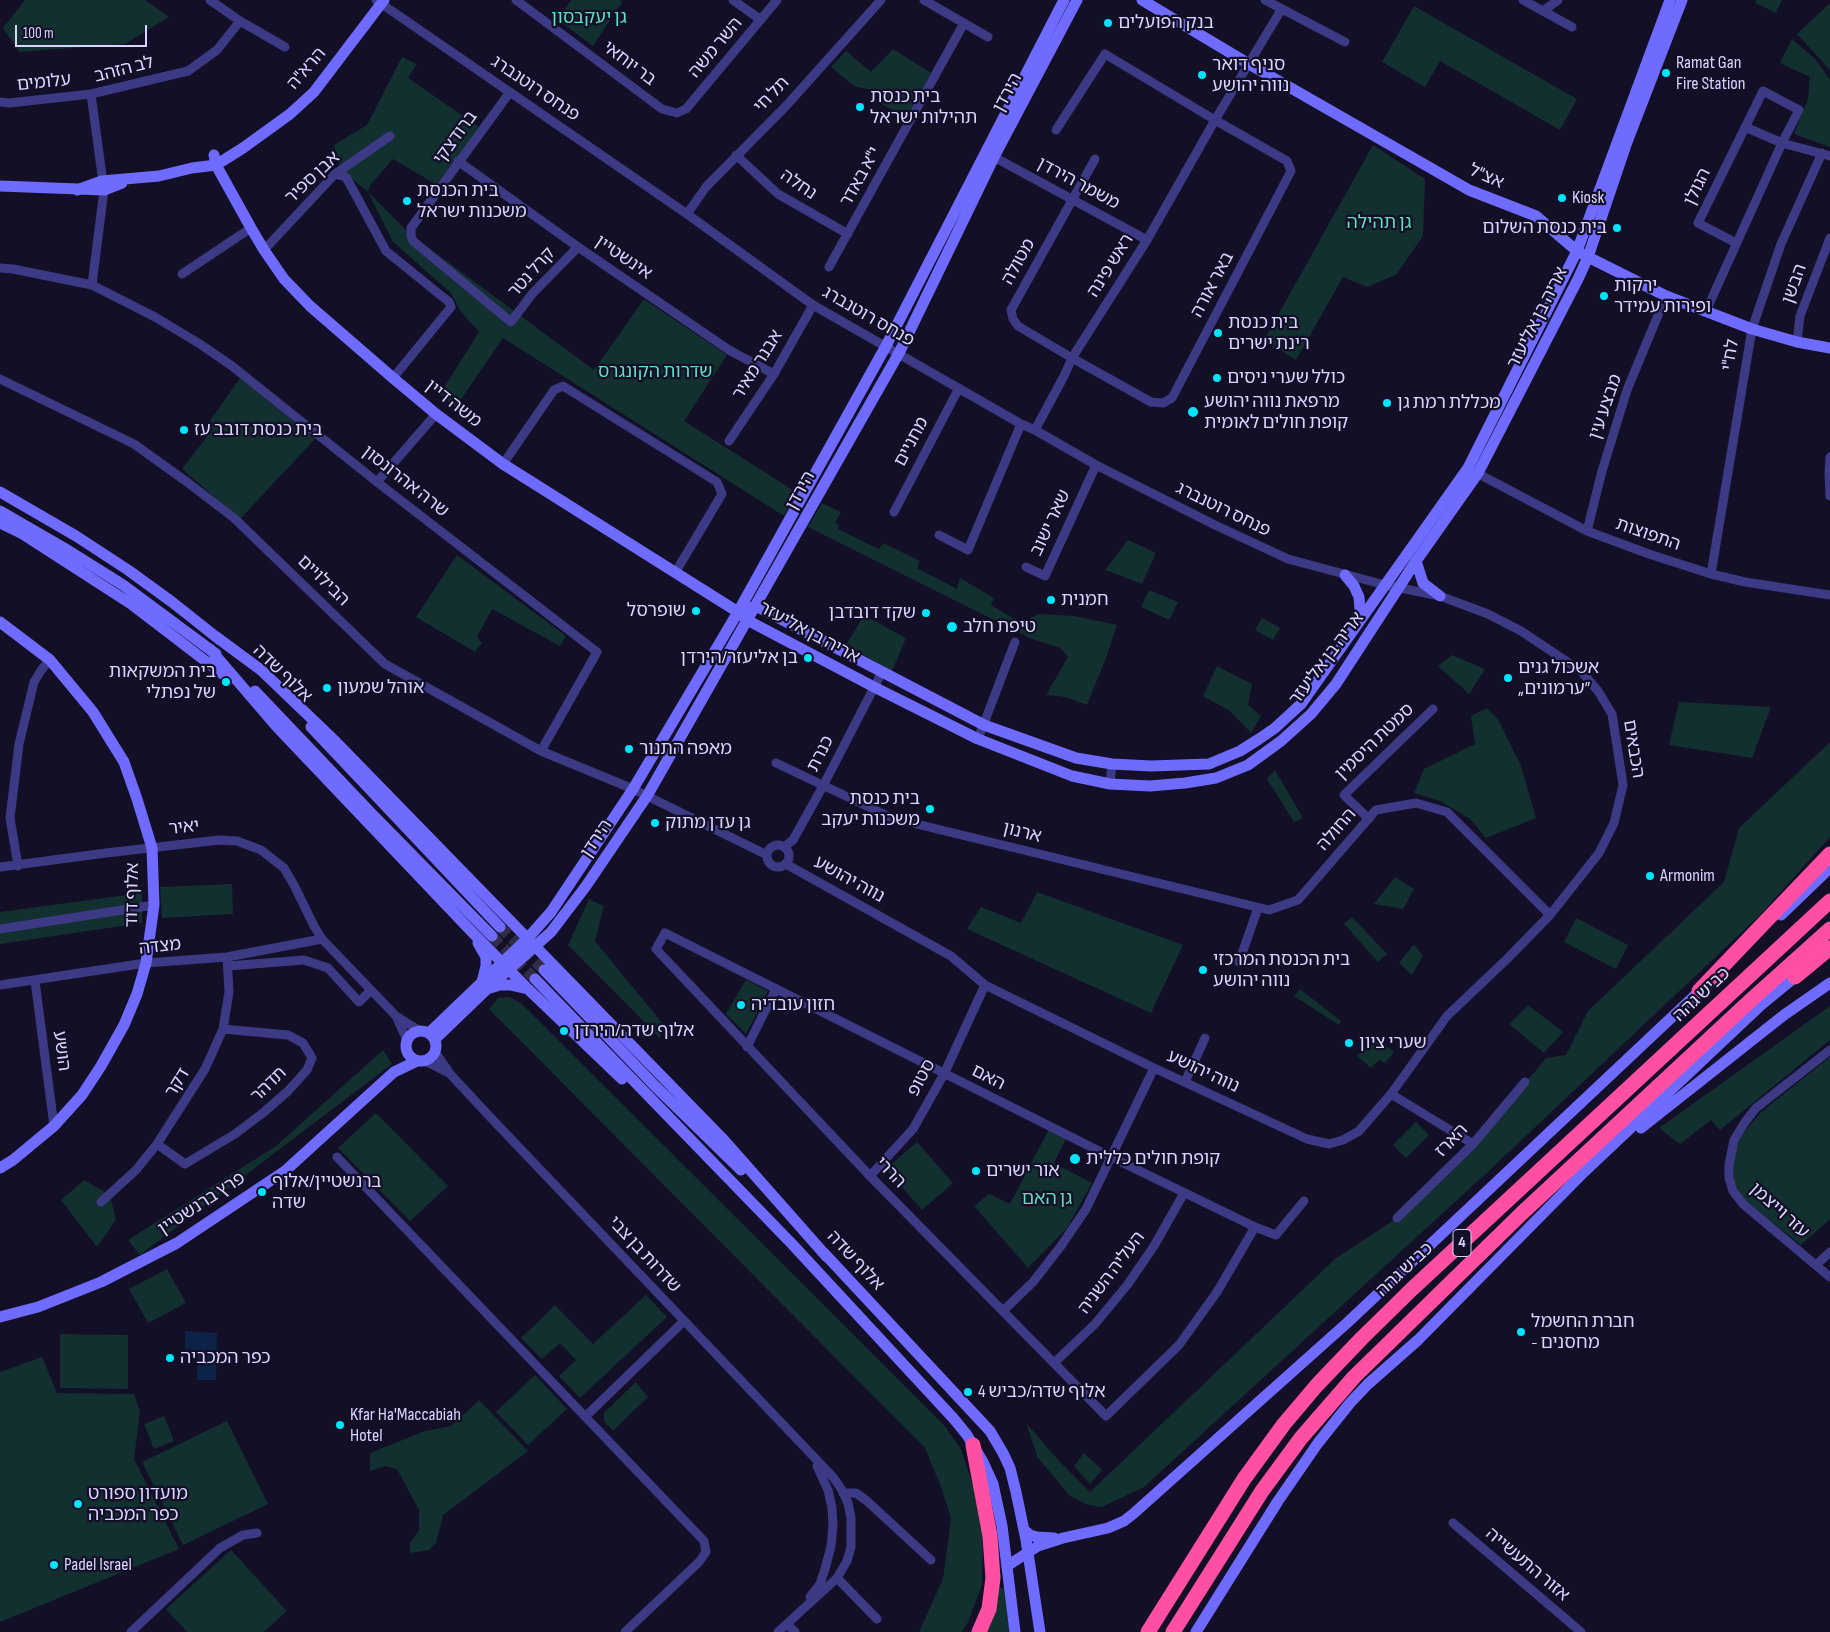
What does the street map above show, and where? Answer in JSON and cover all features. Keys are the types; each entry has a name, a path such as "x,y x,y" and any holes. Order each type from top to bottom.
{"highway":[{"path":"1699,992 1830,854"},
{"path":"1703,1019 1830,888"},
{"name":"כביש גהה","path":"1148,1632 1244,1479 1284,1424 1317,1385 1383,1317 1830,901"},
{"name":"כביש גהה","path":"1173,1632 1262,1491 1301,1438 1354,1377 1520,1214 1830,929"},
{"path":"1795,977 1830,949"},
{"path":"973,1445 990,1536 993,1578 990,1607 979,1632"}],"street":[{"path":"210,0 240,21 284,47"},
{"name":"בר יוחאי","path":"516,0 662,109 677,114"},
{"path":"734,0 761,20"},
{"name":"השר משה","path":"677,114 686,110 777,0"},
{"name":"תל חי","path":"687,214 706,187 786,106 881,0"},
{"path":"924,0 988,37"},
{"name":"הירדן","path":"506,966 560,901 633,790 738,612 886,346 1064,0"},
{"name":"הירדן","path":"506,966 537,946 551,932 586,886 647,796 899,353 994,157 1077,0"},
{"name":"אצ\"ל","path":"1142,0 1159,4 1249,64 1469,190 1536,216 1577,251 1588,257 1666,296 1752,329 1797,342 1830,348"},
{"path":"1265,0 1345,42"},
{"path":"1523,0 1572,27"},
{"path":"1543,11 1558,0"},
{"name":"אריה בן אליעזר","path":"1670,0 1577,251 1473,471 1385,585 1301,704 1275,728 1240,751 1209,764 1151,766 1112,764 1076,758 984,725 756,606 738,612 747,620 978,739 1072,776 1110,784 1150,786 1186,784 1216,778 1248,765 1281,741 1311,714 1336,684 1473,471 1578,280 1682,0"},
{"name":"פנחס רוטנברג","path":"381,1 687,214 813,305 1021,424 1096,465 1216,526 1288,559 1385,585"},
{"name":"הרא\"ה","path":"0,186 77,190 103,186 192,168 243,148 290,114 314,92 381,1"},
{"name":"ראש פינה","path":"1035,430 1072,358 1147,240 1215,120 1281,10"},
{"name":"לב הזהב","path":"103,186 91,94 188,71 217,50 240,21"},
{"name":"י\"א באדר","path":"829,267 964,23"},
{"path":"1056,130 1105,54 1215,120"},
{"name":"הגולן","path":"1736,243 1698,223 1762,91 1799,110 1782,143"},
{"name":"ברודצקי","path":"510,92 410,228 410,235 413,241 511,322"},
{"name":"עלומים","path":"0,102 9,103 91,94"},
{"name":"באר אורה","path":"1072,358 1151,402 1163,403 1172,398 1291,171 1287,161 1215,120"},
{"path":"1746,127 1782,143 1826,155"},
{"name":"אבן ספיר","path":"264,250 335,174 390,136"},
{"path":"1706,311 1782,143"},
{"name":"לח\"י","path":"1711,574 1752,329 1781,244 1826,155"},
{"name":"נחלה","path":"736,156 778,194 848,234"},
{"name":"משמר הירדן","path":"994,157 1147,240"},
{"name":"מטולה","path":"1072,358 1018,326 1013,319 1011,310 1095,159"},
{"name":"משה דיין","path":"215,160 251,228 284,279 310,306 393,378 436,414 503,464 738,612"},
{"name":"אינשטיין","path":"458,161 578,247 729,350 774,374"},
{"path":"335,174 346,177 386,251 450,302 451,307 393,378"},
{"path":"92,285 103,186"},
{"path":"182,274 251,228"},
{"name":"הבשן","path":"1797,342 1800,316 1830,238"},
{"name":"קרל נטר","path":"511,322 532,294 578,247"},
{"name":"שרה אהרונסון","path":"0,268 13,268 92,285 155,317 224,360 597,652 541,751"},
{"name":"מבצע עין","path":"1587,531 1602,471 1627,390 1666,296"},
{"name":"אבנר מאיר","path":"729,441 774,374 813,305"},
{"name":"הבילויים","path":"0,379 134,444 179,477 234,518 385,664 541,751 633,790"},
{"path":"503,464 554,390 563,386 717,482 722,494 675,573"},
{"name":"מחניים","path":"894,512 959,388"},
{"path":"378,482 436,414"},
{"path":"939,535 968,550 1021,424"},
{"path":"1830,457 1830,496"},
{"name":"שאר ישוב","path":"1026,567 1045,576 1096,465"},
{"name":"התפוצות","path":"1473,471 1587,531 1711,574 1763,586 1830,595"},
{"name":"אלוף שדה","path":"0,492 76,536 128,570 215,636 272,688 500,927"},
{"path":"2,515 21,532 131,604 250,695"},
{"name":"אלוף שדה","path":"2,515 64,548 123,585 210,649 277,713 372,814 492,936"},
{"path":"1416,561 1423,583 1440,596"},
{"path":"1345,575 1354,586 1359,597 1360,610 1354,630"},
{"name":"הכבאים","path":"1385,585 1440,596 1488,614 1521,631 1581,671 1598,691 1612,714 1623,785 1614,823 1599,853 1550,915"},
{"name":"אלוף דוד","path":"0,622 50,660 93,712 124,762 152,848 154,905 146,964 137,994 124,1025 101,1066 82,1095 54,1126 14,1160 0,1168"},
{"path":"215,636 261,670 336,742 537,946 722,1138 827,1257"},
{"path":"978,739 1015,642"},
{"path":"210,649 277,727 471,930 486,957 484,986"},
{"path":"18,866 10,818 19,744 34,682 50,660"},
{"name":"כנרת","path":"784,847 793,840 882,672"},
{"name":"סמטת היסמין","path":"1369,819 1344,795 1433,709"},
{"name":"ארנון","path":"776,763 892,818 1269,910"},
{"path":"1110,784 1112,764"},
{"path":"633,790 766,855"},
{"name":"החולה","path":"1269,910 1298,900 1376,810 1416,803 1446,812 1550,915"},
{"name":"יאיר","path":"0,867 219,840 237,841 260,850 284,868 322,939"},
{"path":"781,845 784,847 787,849 790,857 786,864 774,867 768,862 766,855 773,846 781,845"},
{"name":"נווה יהושע","path":"786,864 951,956 985,985 1154,1068 1307,1139 1329,1144 1343,1140 1359,1131 1391,1094 1447,1016 1550,915"},
{"path":"1007,1566 1038,1546 1063,1538 1108,1528 1124,1521 1133,1514 1347,1324 1830,868"},
{"path":"0,929 154,905"},
{"path":"1239,962 1258,908"},
{"name":"אלוף שדה","path":"471,930 506,966 532,984 792,1244 954,1419 973,1445 993,1484 1007,1566 1015,1632"},
{"name":"האם","path":"656,949 665,933 944,1074 1255,1227 1276,1235 1304,1201"},
{"path":"322,939 396,1016 428,1034 436,1044 435,1052 429,1059 421,1061 408,1054 407,1043 396,1016"},
{"name":"מצדה","path":"227,962 322,939"},
{"name":"הררי","path":"656,949 870,1176 1106,1416 1179,1345 1217,1292 1255,1227"},
{"name":"מצדה","path":"0,985 146,964 304,960 328,968 360,1002 371,990"},
{"name":"דקר","path":"102,1202 136,1170 157,1144 206,1069 223,1029 229,992 227,962"},
{"path":"407,1043 412,1034 428,1034 506,966"},
{"name":"אלוף שדה","path":"544,970 655,1086 800,1228 990,1431 1010,1468 1028,1551 1040,1632"},
{"path":"1196,1632 1278,1501 1334,1422 1368,1384 1418,1340 1584,1172 1761,1005 1795,977"},
{"name":"הושע","path":"35,981 54,1126"},
{"path":"1584,1172 1784,1015 1830,983"},
{"path":"484,986 532,984"},
{"name":"סטופ","path":"870,1176 913,1129 944,1074 985,985"},
{"path":"747,1047 776,989"},
{"name":"תדהר","path":"157,1144 185,1164 234,1134 264,1112 288,1091 307,1070 312,1058 303,1043 288,1035 223,1029"},
{"path":"1185,1082 1205,1038"},
{"name":"פרץ ברנשטיין","path":"394,1072 407,1043"},
{"name":"עזר וייצמן","path":"1829,1274 1743,1204 1733,1191 1728,1165 1734,1140 1756,1108 1830,1050"},
{"name":"שדרות בן צבי","path":"435,1052 451,1075 813,1458"},
{"name":"פרץ ברנשטיין","path":"0,1317 38,1306 101,1282 177,1243 285,1171 394,1072 421,1061"},
{"name":"שדרות בן צבי","path":"421,1061 451,1075"},
{"path":"1003,1311 1033,1282 1061,1246 1086,1209 1154,1068"},
{"name":"הארז","path":"1398,1218 1473,1144 1525,1082"},
{"path":"1391,1094 1473,1144"},
{"path":"337,1157 702,1537 706,1546 706,1552 700,1562 625,1632"},
{"name":"העליה השניה","path":"1054,1363 1095,1324 1128,1284 1154,1246 1184,1193"},
{"path":"1816,1265 1830,1252"},
{"path":"586,1416 684,1321"},
{"path":"778,1632 837,1578 847,1561 852,1541 848,1502 833,1477 813,1458"},
{"path":"787,1624 820,1584 826,1569 831,1546 832,1508 828,1490 813,1458"},
{"path":"843,1493 856,1493 868,1501 931,1560"},
{"name":"אזור התעשייה","path":"1453,1523 1581,1632"},
{"path":"1024,1530 1030,1535 1037,1537 1063,1538"},
{"path":"131,1632 220,1548 243,1535 257,1533"},
{"path":"837,1578 877,1619"},
{"path":"787,1624 795,1632"}],"green space":[{"path":"25,0 145,0 169,17 125,44 19,52 3,28"},
{"name":"גן יעקבסון","path":"571,0 620,0 622,2 593,46 558,20"},
{"path":"1756,0 1782,0 1776,13 1755,3"},
{"path":"1830,3 1830,70 1797,34"},
{"path":"1414,6 1577,99 1560,130 1440,61 1425,87 1382,62"},
{"path":"1792,39 1814,58 1830,79 1830,147 1794,134 1808,99 1810,77 1780,63"},
{"path":"893,49 931,73 907,117 879,103 875,91 854,86 831,67 846,51 871,72"},
{"path":"402,57 417,64 408,78 479,127 437,185 393,159 371,184 368,192 341,170 334,145 367,125"},
{"name":"גן תהילה","path":"1373,145 1425,179 1423,236 1396,275 1367,287 1343,277 1296,360 1264,340"},
{"name":"שדרות הקונגרס","path":"368,192 411,235 594,370 644,299 727,355 684,421 796,492 784,516 503,338 455,408 440,394 479,332 462,313 450,292 393,242"},
{"path":"240,378 315,439 240,519 182,469 212,430 207,425"},
{"path":"822,503 841,512 835,523 839,525 838,529 879,549 883,543 920,561 917,568 957,589 960,578 994,598 991,605 1021,623 1039,614 1074,616 1117,625 1087,705 1066,697 1046,695 1068,657 1060,648 1030,638 808,527"},
{"path":"1128,540 1156,553 1142,584 1105,570"},
{"path":"457,555 566,636 560,646 492,609 477,637 482,643 475,652 416,617"},
{"path":"1149,590 1178,602 1169,620 1141,607"},
{"path":"864,615 906,638 892,671 846,645"},
{"path":"1262,618 1280,628 1273,640 1255,630"},
{"path":"1452,655 1485,669 1469,694 1438,666"},
{"path":"1217,666 1252,684 1248,705 1261,716 1251,733 1230,711 1203,696"},
{"path":"1679,702 1771,707 1752,758 1669,745"},
{"path":"1487,708 1498,719 1521,766 1536,818 1486,838 1470,819 1440,801 1414,793 1424,769 1475,744 1471,716"},
{"path":"1830,742 1830,837 1761,914 1492,1168 1144,1487 1102,1507 1088,1505 1070,1496 1038,1458 1026,1423 1059,1461 1090,1492 1335,1259 1397,1218 1518,1092 1546,1058 1566,1055 1588,1011 1724,882 1739,828"},
{"path":"1275,770 1303,818 1294,822 1267,779"},
{"path":"1395,877 1414,889 1403,909 1374,904"},
{"path":"232,884 233,914 162,918 160,887"},
{"path":"1037,892 1183,945 1151,1013 967,929 981,907 1021,923"},
{"path":"142,893 142,923 0,944 0,912"},
{"path":"589,899 604,906 595,941 663,1024 660,1038 568,945"},
{"path":"1352,917 1387,954 1378,962 1344,924"},
{"path":"1576,918 1628,945 1616,969 1564,942"},
{"path":"1414,944 1423,956 1412,975 1399,963"},
{"path":"746,980 768,991 746,1034 726,1014"},
{"path":"1300,989 1341,1021 1339,1025 1294,996"},
{"path":"509,997 521,1003 944,1425 961,1449 973,1486 983,1533 982,1585 968,1622 962,1632 919,1632 943,1579 951,1518 925,1448 489,1009 498,998"},
{"path":"1528,1005 1563,1032 1544,1053 1509,1024"},
{"path":"1830,1006 1830,1040 1720,1130 1711,1120 1680,1144 1659,1128"},
{"path":"1378,1039 1394,1052 1385,1063 1379,1060 1371,1068 1357,1056 1365,1046"},
{"path":"383,1050 392,1064 140,1255 128,1240 276,1146"},
{"path":"1830,1057 1830,1219 1801,1245 1742,1198 1734,1183 1732,1164 1736,1142 1761,1112"},
{"path":"376,1113 448,1186 410,1221 338,1148"},
{"path":"1416,1122 1429,1135 1406,1158 1393,1145"},
{"name":"גן האם","path":"1049,1129 1066,1139 1054,1163 1092,1183 1067,1228 1028,1268 974,1206 989,1194 1010,1204"},
{"path":"917,1142 953,1183 922,1210 886,1169"},
{"path":"84,1180 110,1195 116,1220 97,1247 61,1200"},
{"path":"167,1269 186,1303 148,1323 129,1289"},
{"path":"646,1295 667,1317 580,1398 559,1376 576,1360 560,1343 542,1359 521,1338 555,1305 593,1344"},
{"path":"60,1334 128,1335 128,1389 60,1388"},
{"name":"מועדון ספורט כפר המכביה","path":"42,1357 57,1393 134,1394 140,1411 134,1459 179,1549 0,1622 0,1372"},
{"path":"535,1375 567,1409 528,1445 496,1412"},
{"path":"636,1382 648,1397 613,1431 604,1421 604,1413"},
{"path":"479,1400 528,1451 443,1515 436,1543 429,1550 410,1553 410,1543 419,1530 419,1510 397,1469 385,1466 370,1471 370,1453 425,1431 451,1426"},
{"path":"164,1416 174,1441 154,1449 144,1424"},
{"path":"227,1421 268,1504 183,1545 142,1462"},
{"path":"1084,1453 1102,1470 1090,1484 1074,1466"},
{"path":"231,1550 287,1611 264,1632 187,1632 166,1609"},
{"path":"997,1586 1004,1588 1010,1632 983,1632"}],"water":[{"path":"185,1331 217,1333 216,1380 197,1380 197,1351 185,1349"}],"tunnel":[{"path":"500,927 544,970"},
{"path":"492,936 535,979"}],"place":[{"name":"בנק הפועלים","path":"1108,23"},
{"name":"Ramat Gan Fire Station","path":"1666,73"},
{"name":"סניף דואר נווה יהושע","path":"1202,75"},
{"name":"בית כנסת תהילות ישראל","path":"860,107"},
{"name":"Kiosk","path":"1562,198"},
{"name":"בית הכנסת משכנות ישראל","path":"407,201"},
{"name":"בית כנסת השלום","path":"1617,228"},
{"name":"ירקות ופירות עמידר","path":"1604,296"},
{"name":"בית כנסת רינת ישרים","path":"1218,333"},
{"name":"כולל שערי ניסים","path":"1217,378"},
{"name":"מכללת רמת גן","path":"1387,403"},
{"name":"מרפאת נווה יהושע קופת חולים לאומית","path":"1193,412"},
{"name":"בית כנסת דובב עז","path":"184,430"},
{"name":"חמנית","path":"1051,600"},
{"name":"שופרסל","path":"696,611"},
{"name":"שקד דובדבן","path":"926,613"},
{"name":"טיפת חלב","path":"952,627"},
{"name":"בן אליעזר/הירדן","path":"808,658"},
{"name":"אשכול גנים „ערמונים”","path":"1508,678"},
{"name":"בית המשקאות של נפתלי","path":"226,682"},
{"name":"אוהל שמעון","path":"327,688"},
{"name":"מאפה התנור","path":"629,749"},
{"name":"בית כנסת משכנות יעקב","path":"930,809"},
{"name":"גן עדן מתוק","path":"655,823"},
{"name":"Armonim","path":"1650,876"},
{"name":"בית הכנסת המרכזי נווה יהושע","path":"1203,970"},
{"name":"חזון עובדיה","path":"741,1005"},
{"name":"אלוף שדה/הירדן","path":"564,1031"},
{"name":"שערי ציון","path":"1349,1043"},
{"name":"קופת חולים כללית","path":"1075,1159"},
{"name":"אור ישרים","path":"976,1171"},
{"name":"ברנשטיין/אלוף שדה","path":"262,1192"},
{"name":"חברת החשמל - מחסנים","path":"1521,1332"},
{"name":"כפר המכביה","path":"170,1358"},
{"name":"אלוף שדה/כביש 4","path":"968,1392"},
{"name":"Kfar Ha'Maccabiah Hotel","path":"340,1425"},
{"name":"מועדון ספורט כפר המכביה","path":"78,1504"},
{"name":"Padel Israel","path":"54,1565"}]}
